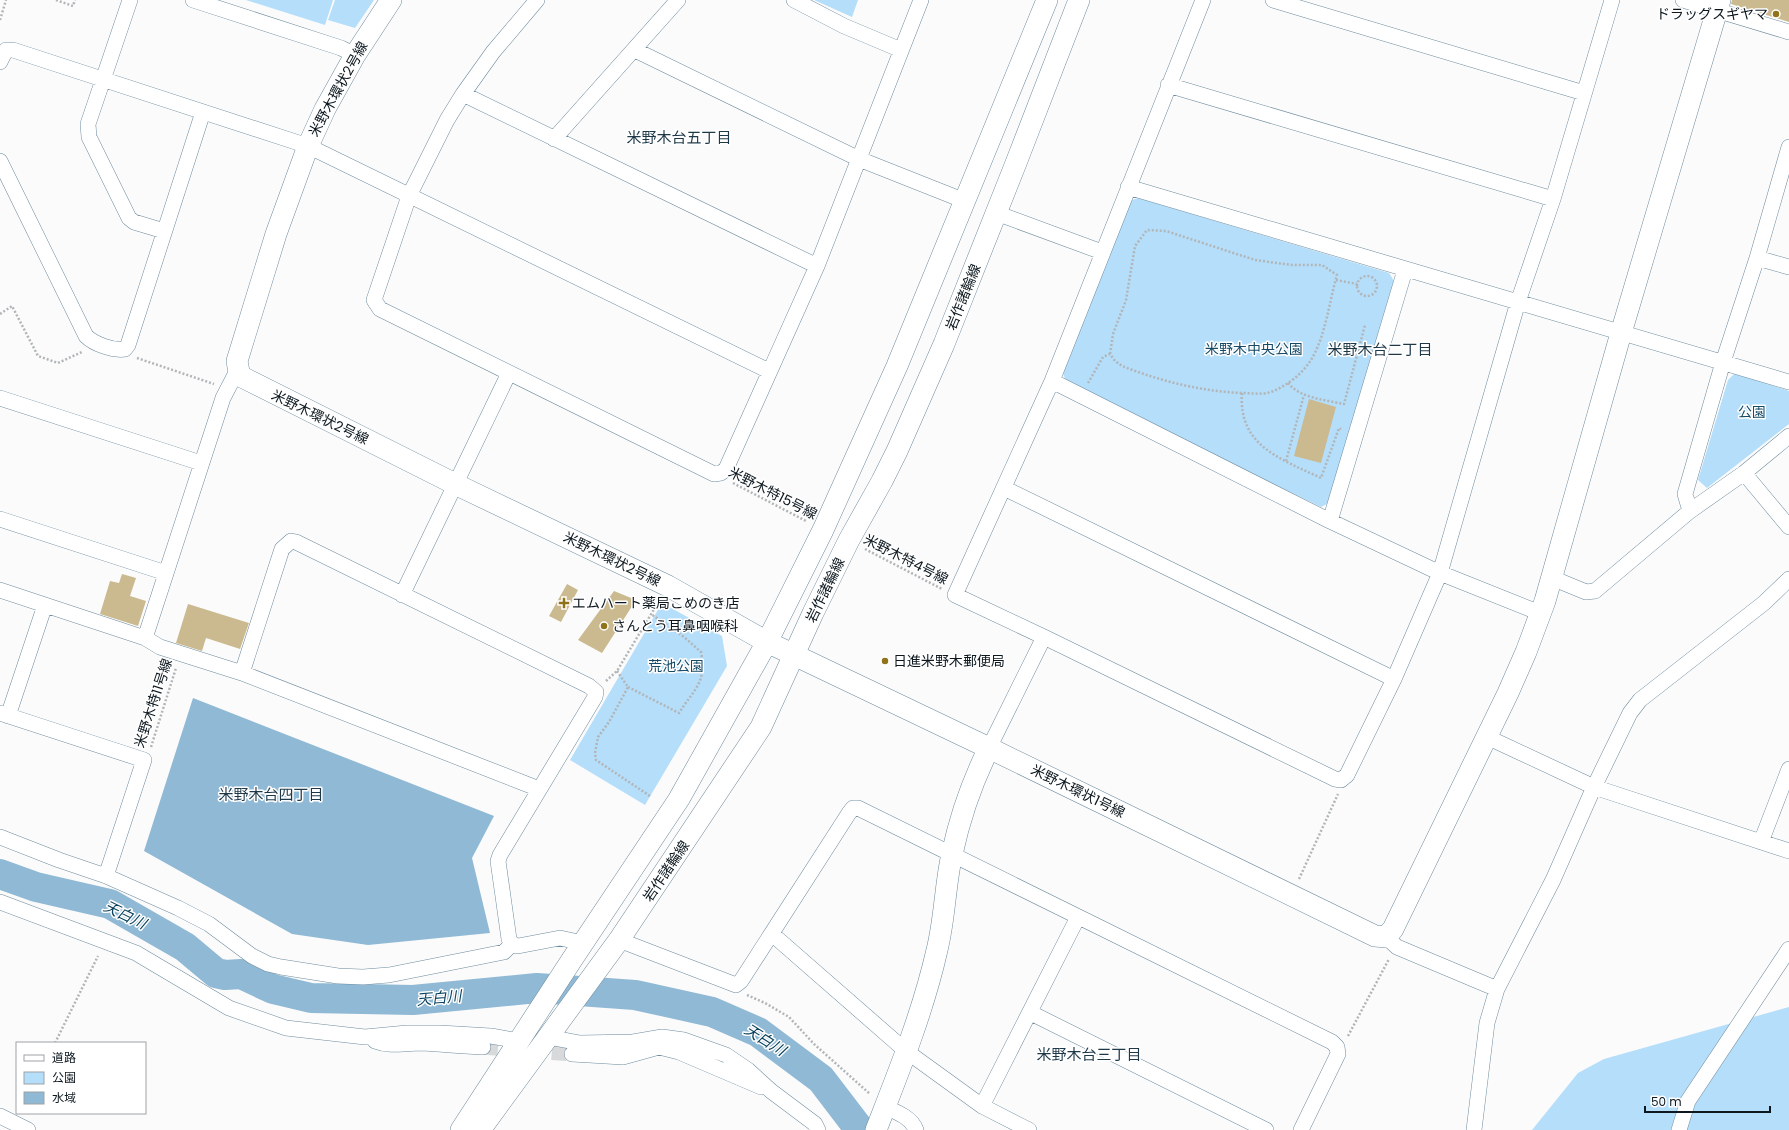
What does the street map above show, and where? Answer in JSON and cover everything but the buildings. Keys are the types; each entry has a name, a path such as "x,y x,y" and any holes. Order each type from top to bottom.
{"street":[{"path":"130,0 88,124 89,137 129,218 134,222 164,231"},
{"path":"193,0 341,48 355,55"},
{"name":"米野木環状2号線","path":"392,0 355,55 325,109 308,146 274,242 237,361 238,369 242,376 249,381 455,484 668,586 767,642"},
{"path":"537,0 493,52 463,94 447,120 409,196 374,300 380,309 714,474 721,473 726,469 817,266 920,0"},
{"path":"554,138 635,50 678,0"},
{"path":"794,0 844,26 901,50"},
{"name":"岩作諸輪線","path":"461,1130 679,798 767,642 823,530 897,366 1047,0"},
{"name":"岩作諸輪線","path":"480,1130 605,957 619,940 761,727 849,540 882,482 897,451 944,344 1079,0"},
{"path":"1203,0 1168,85 1052,381 955,595 1335,779 1341,780 1347,775 1394,679 1440,574 1518,302 1553,199 1612,0"},
{"path":"1273,0 1584,93"},
{"path":"1683,0 1718,5 1789,32"},
{"path":"1497,989 1390,939 1393,929 1488,737 1526,652 1540,613 1552,578 1621,333 1718,5"},
{"path":"0,62 6,50 13,50 308,146 769,371"},
{"path":"635,50 859,159 965,202"},
{"path":"1168,85 1553,199"},
{"path":"463,94 817,266"},
{"path":"0,161 86,336 90,340 120,350 125,349 128,345 202,112"},
{"path":"1690,511 1686,494 1723,362 1757,258 1789,147"},
{"path":"1128,187 1405,270 1789,382"},
{"path":"996,213 1102,252"},
{"path":"1757,258 1789,267"},
{"path":"1330,521 1405,270"},
{"path":"145,638 201,462 228,389 238,369"},
{"path":"402,594 509,373"},
{"path":"1052,381 1330,521 1440,574 1540,613"},
{"path":"0,398 201,462"},
{"path":"1552,578 1586,592 1596,591 1690,511 1744,473 1789,436"},
{"path":"1744,473 1789,527"},
{"path":"1004,488 1394,679"},
{"path":"0,520 166,573"},
{"path":"242,673 282,549 291,541 296,542 589,686 596,692 595,697 539,789 500,855 498,861 509,939 512,944 518,946 560,938 583,943"},
{"path":"1474,1130 1487,1023 1497,989 1554,880 1594,787 1634,707 1651,691 1764,603 1789,579"},
{"path":"0,590 145,638 160,646 242,673 539,789"},
{"path":"45,605 4,714 144,760 106,876"},
{"path":"916,1130 914,1125 901,1114 881,1117 926,992 938,947 952,854 961,818 975,777 1044,637"},
{"name":"米野木環状1号線","path":"767,642 989,748 1291,896 1375,936 1390,939"},
{"path":"1488,737 1594,787 1789,851"},
{"path":"1761,842 1789,769"},
{"path":"619,940 736,985 741,981 853,808 858,808 1332,1042 1337,1047 1338,1054 1300,1130"},
{"path":"0,838 106,876 178,908 209,924 252,956 268,964 280,967 338,976 362,977 389,975 504,952 512,944"},
{"path":"0,902 136,953 229,1008 286,1028 365,1037 407,1033 491,1036 519,1041"},
{"path":"982,1106 1078,917"},
{"path":"772,934 906,1051 982,1106 1029,1130"},
{"path":"1679,1130 1688,1101 1789,949"},
{"path":"1030,1013 1266,1130"},
{"path":"551,1033 580,1044 632,1042 662,1037 684,1040 726,1055 748,1070 771,1091 815,1124 818,1130"},
{"path":"365,1037 382,1044 396,1045 419,1043 483,1047"},
{"path":"572,1054 623,1057 659,1047 679,1052 771,1091"},
{"path":"0,1116 28,1130"}],"path":[{"path":"0,20 6,0"},
{"path":"56,0 73,6 75,0"},
{"path":"1147,230 1166,231 1255,260 1292,265 1322,265 1337,275 1336,280 1317,349 1303,370 1288,383 1270,392 1259,394 1212,391 1172,383 1122,366 1115,361 1110,354 1113,334 1126,300 1135,246 1147,230"},
{"path":"1369,276 1376,282 1377,287 1372,294 1367,296 1360,293 1357,284 1361,278 1369,276"},
{"path":"1336,280 1357,284"},
{"path":"0,314 12,306 38,356 58,363 83,351 90,340"},
{"path":"1288,383 1296,391 1304,395 1344,404 1365,326"},
{"path":"120,350 134,357 179,371 228,389"},
{"path":"1081,396 1103,357 1110,354"},
{"path":"1242,393 1241,405 1243,414 1252,435 1270,454 1321,478 1339,428 1342,429 1341,436"},
{"path":"1286,461 1304,395"},
{"name":"米野木特15号線","path":"714,474 823,530"},
{"name":"米野木特4号線","path":"849,540 955,595"},
{"path":"596,692 616,671 668,586"},
{"path":"616,671 628,687 679,713 694,692 704,674 701,652 684,637 651,614"},
{"name":"米野木特11号線","path":"144,760 149,753 181,652"},
{"path":"628,687 609,722 598,737 595,753 596,760 650,796"},
{"path":"1291,896 1347,775"},
{"path":"1338,1054 1361,1015 1390,939"},
{"path":"56,1042 106,941"},
{"path":"731,984 734,990 765,1003 789,1017 881,1117"}],"green space":[{"path":"246,0 333,0 325,25"},
{"path":"335,0 374,0 355,28 328,20"},
{"path":"814,0 858,0 852,17"},
{"name":"米野木中央公園","path":"1138,198 1389,273 1394,281 1329,503 1321,507 1066,382 1063,373 1129,201"},
{"name":"公園","path":"1735,373 1789,391 1789,424 1707,488 1698,480 1728,380"},
{"name":"荒池公園","path":"662,603 722,636 727,666 645,805 570,760"},
{"path":"1789,1007 1789,1130 1532,1130 1578,1073 1604,1059"}],"water":[{"path":"193,698 494,816 472,858 490,933 368,945 292,934 144,851"}],"waterway":[{"name":"天白川","path":"0,874 36,887 110,904 185,947 216,973 225,975 241,974 273,989 311,998 413,1000 537,988 635,995 712,1012 758,1032 821,1079 860,1130"}],"tunnel":[{"path":"483,1047 572,1054"}],"place":[{"name":"ドラッグスギヤマ","path":"1776,14"},
{"name":"エムハート薬局こめのき店","path":"564,603"},
{"name":"さんとう耳鼻咽喉科","path":"604,626"},
{"name":"日進米野木郵便局","path":"885,661"}],"district":[{"name":"米野木台五丁目","path":"679,138"},
{"name":"米野木台二丁目","path":"1380,350"},
{"name":"米野木台四丁目","path":"271,795"},
{"name":"米野木台三丁目","path":"1089,1055"}]}
